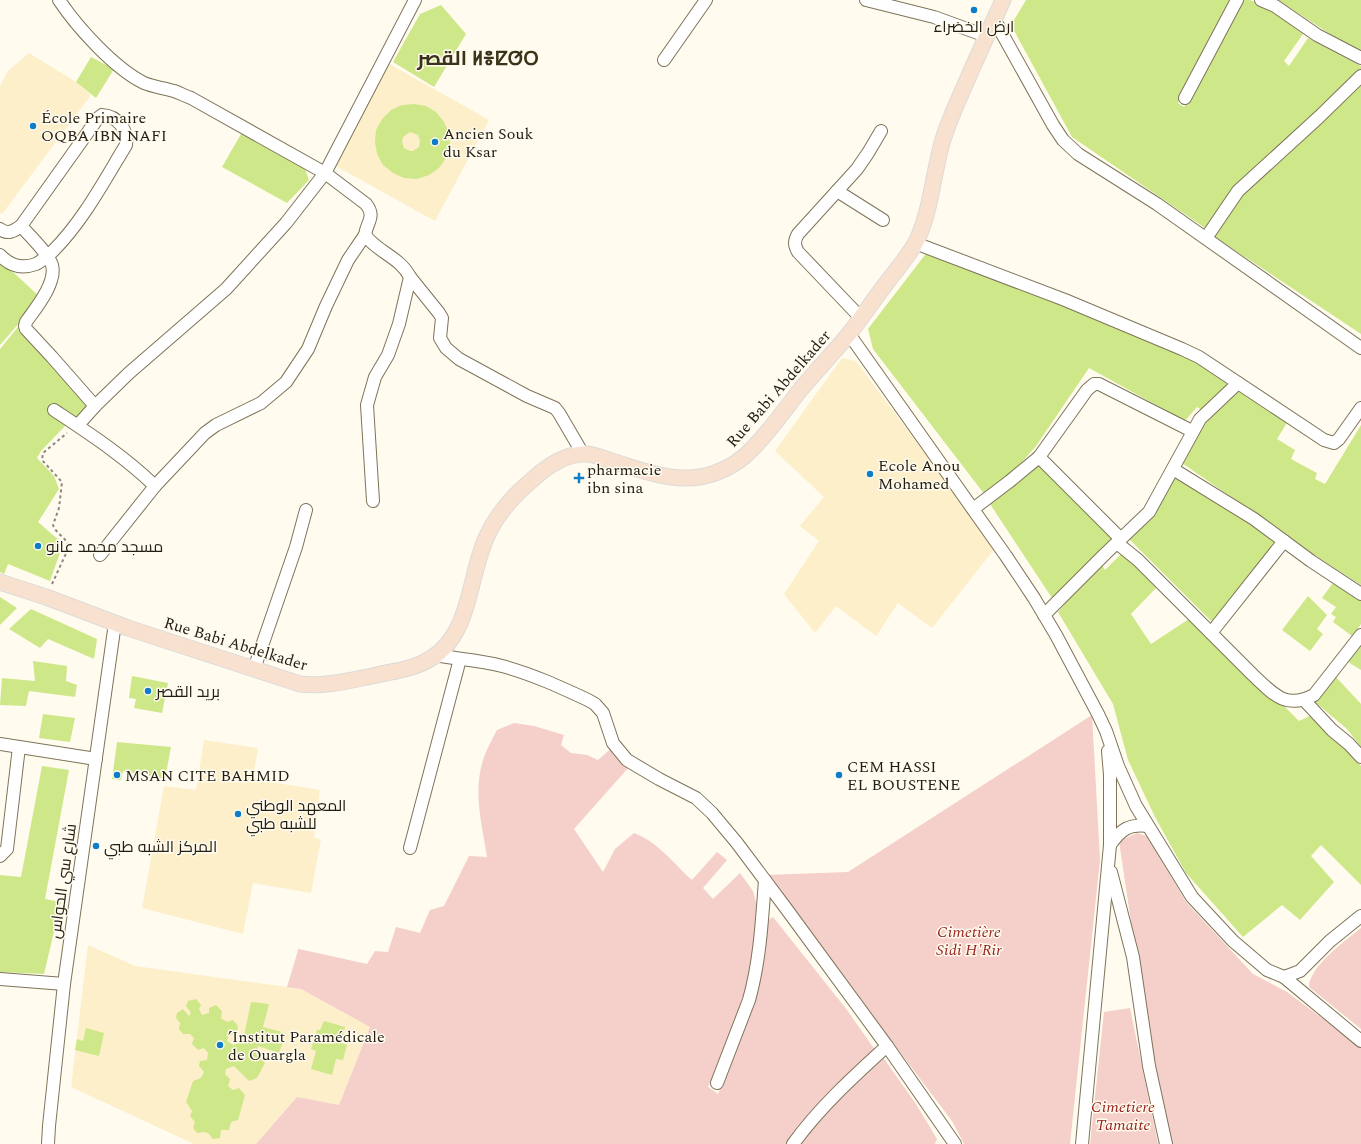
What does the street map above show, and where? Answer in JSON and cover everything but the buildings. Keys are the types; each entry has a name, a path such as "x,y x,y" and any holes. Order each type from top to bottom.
{"main road":[{"name":"Rue Babi Abdelkader","path":"0,582 46,597 115,624 300,684 329,684 408,668 423,663 446,645 456,630 468,601 476,565 484,544 499,515 521,490 545,468 561,460 583,454 594,455 666,477 686,479 705,477 718,472 733,465 752,449 849,334 915,243 925,218 933,180 948,125 1003,0"}],"street":[{"path":"59,0 72,19 82,30 107,55 130,74 156,87 174,91 191,98 325,173 366,204 372,214 365,235 348,260 326,306 308,349 286,382 261,403 216,425 206,433 156,486 100,555"},
{"path":"78,425 129,373 226,289 286,223 325,173 415,0"},
{"path":"664,60 706,0"},
{"path":"866,0 934,17 986,36"},
{"path":"1185,98 1237,0"},
{"path":"1261,0 1275,6 1322,38 1361,58"},
{"path":"994,19 1053,125 1063,140 1078,154 1157,204 1361,348"},
{"path":"1206,238 1238,191 1320,117 1361,76"},
{"path":"0,255 13,265 22,266 35,264 47,256 66,238 126,145 127,137 125,129 118,121 109,115 102,115 98,118 21,226 10,232 2,233"},
{"path":"861,318 798,252 794,242 798,234 860,164 881,131"},
{"path":"837,190 883,220"},
{"path":"21,226 47,256 52,264 53,270 48,291 24,326 95,406"},
{"path":"365,235 400,263 439,313 442,318 440,338 446,348 459,359 527,396 554,408 559,413 583,454"},
{"path":"915,243 1065,300 1199,357 1330,443 1339,440 1361,408"},
{"path":"373,501 367,405 375,377 388,355 399,324 410,277"},
{"path":"849,334 1006,556 1044,615 1088,693 1106,731 1118,766 1128,788 1148,826 1192,897 1233,941 1266,970 1284,977 1361,1041"},
{"path":"1044,615 1149,512 1192,431 1200,419 1238,383"},
{"path":"973,509 1010,481 1038,457 1087,390 1094,384 1099,384 1192,431"},
{"path":"54,410 123,457 156,486"},
{"path":"1038,457 1211,633 1269,690 1282,698 1294,702 1304,700 1314,695 1361,635"},
{"path":"1173,469 1249,516 1361,594"},
{"path":"254,669 296,547 306,510"},
{"path":"1211,633 1284,541"},
{"name":"شارع سي الحواس","path":"48,1144 64,984 115,624"},
{"path":"435,655 502,665 532,675 596,704 603,713 613,743 622,756 640,768 703,803 737,843 765,880 886,1046 949,1141"},
{"path":"410,848 460,659"},
{"path":"1304,700 1332,730 1349,744 1361,757"},
{"path":"1082,1144 1109,864 1110,775 1106,731"},
{"path":"0,744 96,759"},
{"path":"0,856 7,849 19,747"},
{"path":"1110,845 1124,830 1130,826 1148,826"},
{"path":"1109,864 1133,957 1149,1066 1166,1144"},
{"path":"717,1083 750,1000 754,982 765,880"},
{"path":"1284,977 1300,971 1330,940 1361,916"},
{"path":"0,978 64,984"},
{"path":"793,1144 806,1127 836,1094 886,1046"}],"path":[{"path":"46,597 69,547 67,542 53,525 59,508 62,482 42,460 42,456 43,453 78,425"}],"shaded area":[{"name":"École Primaire OQBA IBN NAFI","path":"29,53 76,82 91,95 2,214 0,213 0,86 8,71"},
{"path":"386,62 489,120 435,221 334,165"},
{"name":"Ecole Anou Mohamed","path":"842,358 856,361 995,548 932,628 898,603 876,636 836,606 815,633 784,594 819,541 800,526 824,497 775,451"},
{"name":"المعهد الوطني للشبه طبي","path":"204,740 258,748 253,779 320,790 314,838 321,839 311,893 253,883 243,934 142,908 164,786 196,790"},
{"name":"’Institut Paramédicale de Ouargla","path":"88,945 135,966 301,989 370,1027 339,1105 297,1097 256,1144 194,1144 71,1087"}],"green space":[{"name":"Cimetière Sidi H'Rir","path":"1092,715 1100,860 1070,1144 964,1144 952,1121 766,875 848,872"},
{"path":"514,723 534,726 564,735 561,745 571,753 587,755 598,760 614,746 629,767 574,829 603,872 615,849 634,833 658,847 692,880 717,852 727,860 703,888 713,899 740,873 753,891 758,911 751,980 741,1013 708,1087 718,1094 755,996 764,923 773,917 847,1010 875,1050 787,1144 256,1144 297,1097 339,1105 370,1027 301,989 287,987 299,947 299,949 367,964 375,951 388,952 396,927 420,933 430,910 444,906 469,856 487,857 478,794 481,767 497,730"},
{"path":"1137,833 1147,836 1186,902 1253,974 1287,992 1361,1047 1361,1144 1172,1144 1143,1003 1119,841"},
{"path":"1361,928 1361,1029 1309,987 1315,971 1321,963 1329,954"},
{"name":"Cimetiere Tamaite","path":"1130,1008 1158,1144 1090,1144 1104,1012"},
{"path":"882,1056 916,1104 937,1139 935,1144 798,1144 804,1135"}],"place":[{"name":"ارض الخضراء","path":"974,10"},
{"name":"École Primaire OQBA IBN NAFI","path":"33,126"},
{"name":"Ancien Souk du Ksar","path":"435,142"},
{"name":"Ecole Anou Mohamed","path":"870,474"},
{"name":"pharmacie ibn sina","path":"579,478"},
{"name":"مسجد محمد عانو","path":"38,546"},
{"name":"بريد القصر","path":"148,691"},
{"name":"MSAN CITE BAHMID","path":"117,775"},
{"name":"CEM HASSI EL BOUSTENE","path":"839,775"},
{"name":"المعهد الوطني للشبه طبي","path":"238,814"},
{"name":"المركز الشبه طبي","path":"96,846"},
{"name":"’Institut Paramédicale de Ouargla","path":"220,1045"}],"district":[{"name":"القصر ⵍⴻⵇⵚⵔ","path":"478,58"}]}
